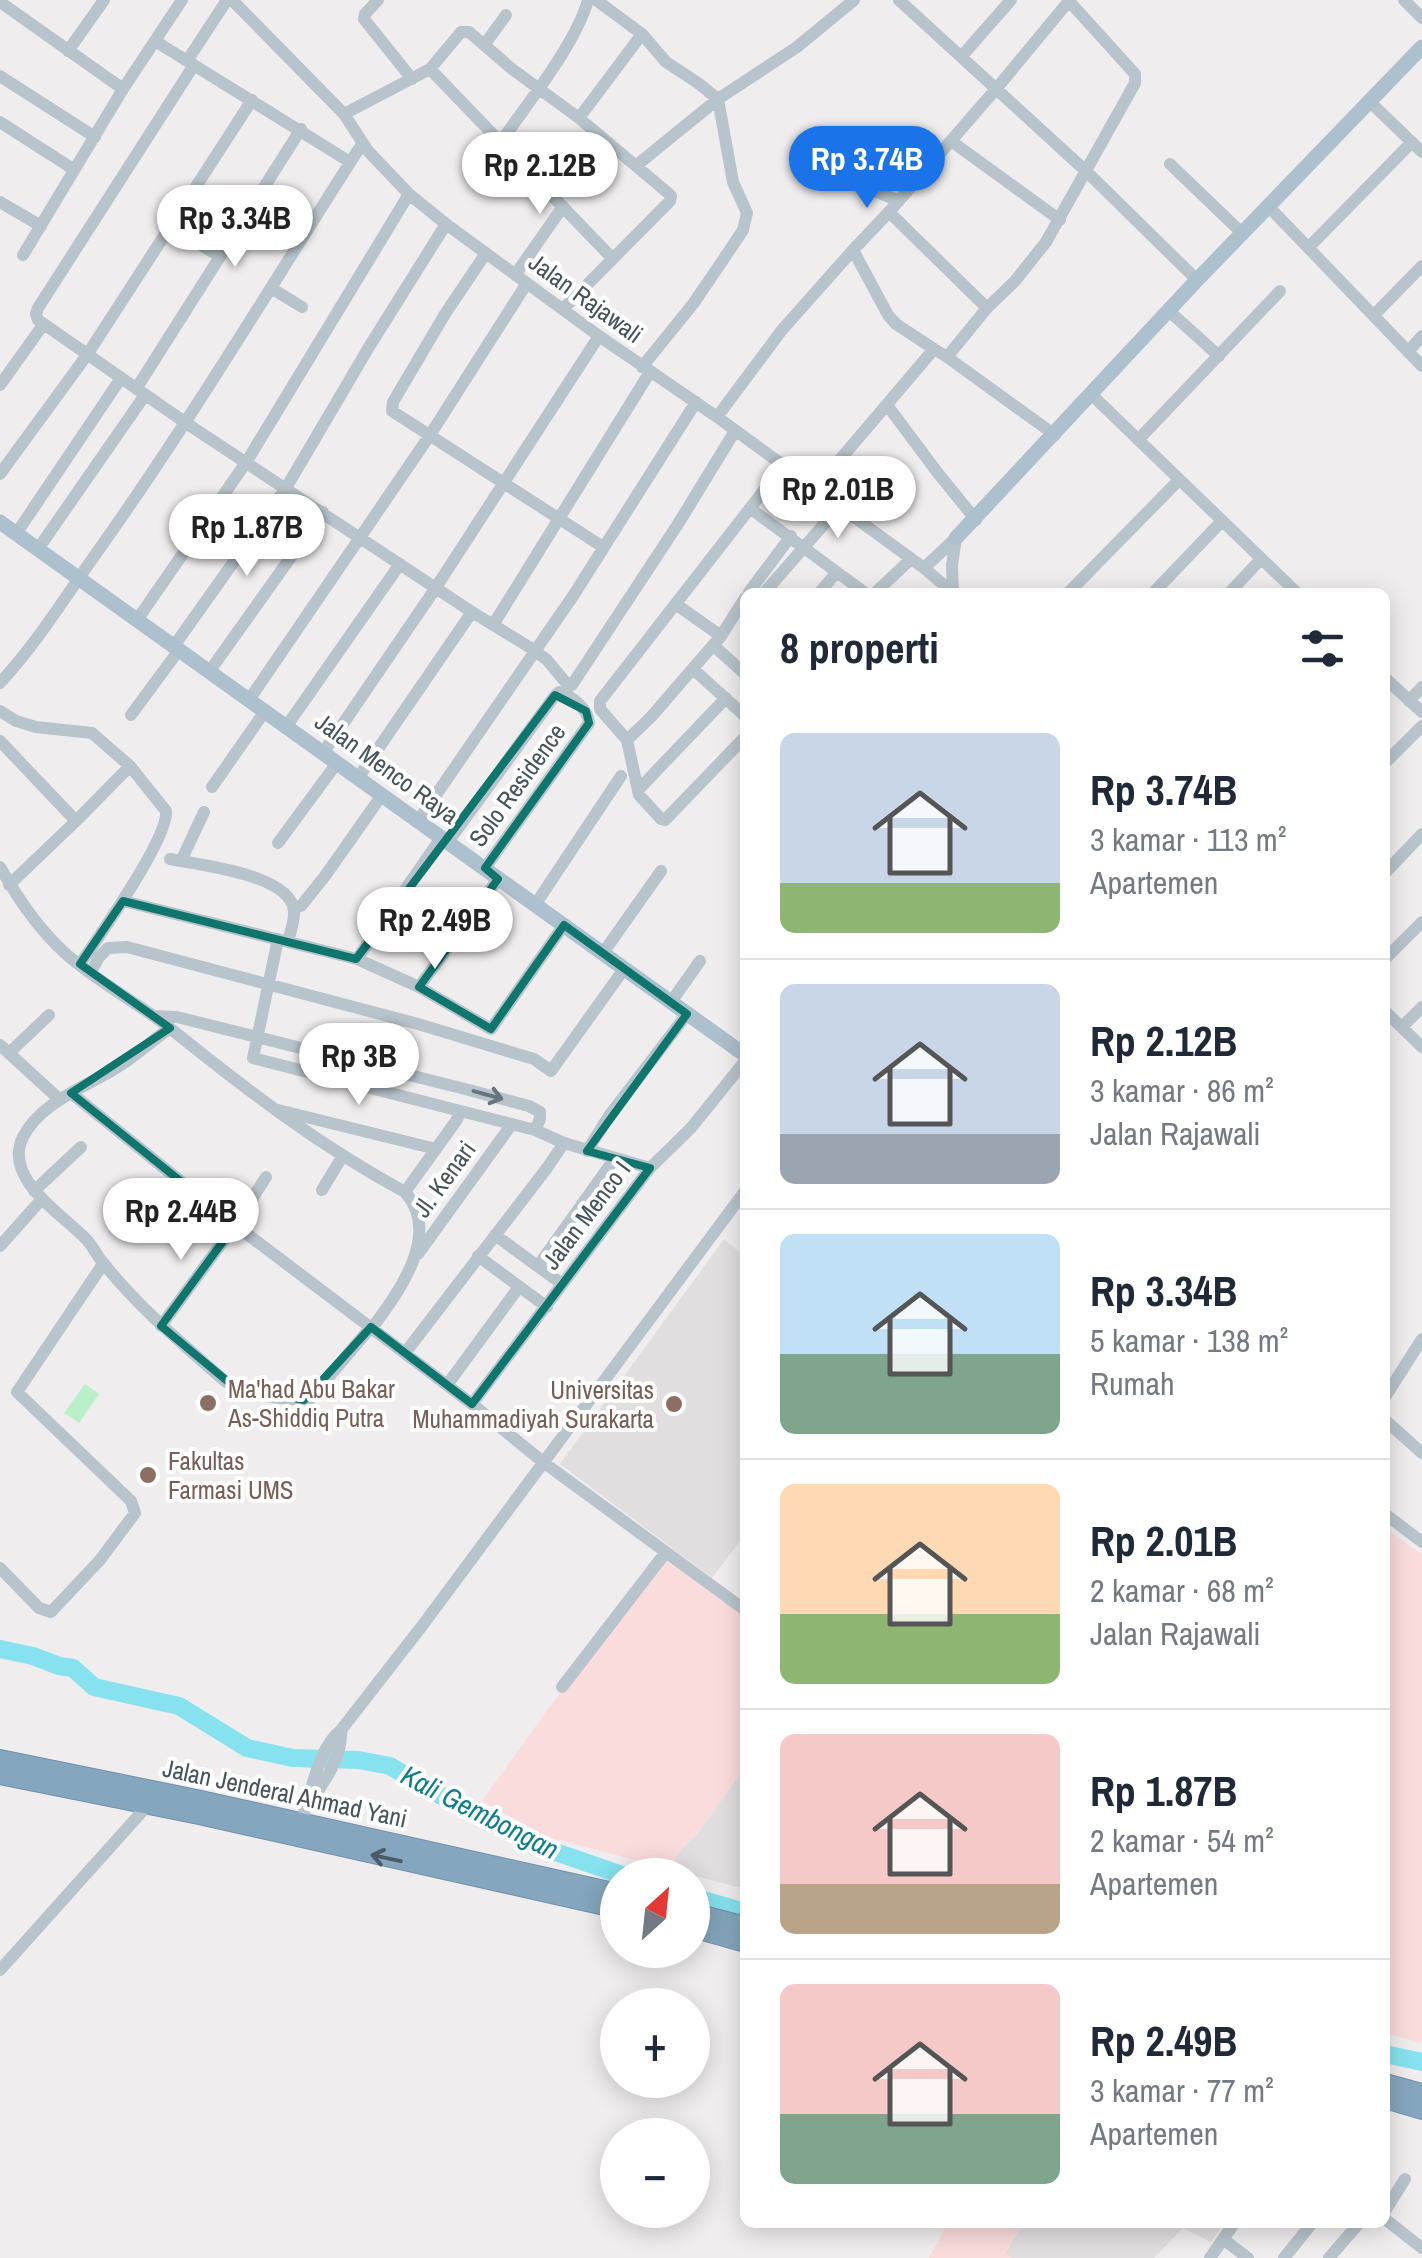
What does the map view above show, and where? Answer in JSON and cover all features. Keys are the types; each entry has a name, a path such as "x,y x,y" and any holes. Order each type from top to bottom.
{"highway":[{"name":"Jalan Jenderal Ahmad Yani","path":"0,1759 201,1800 298,1830 600,1904"},
{"name":"Jalan Jenderal Ahmad Yani","path":"0,1775 600,1889"},
{"path":"710,1917 740,1925"},
{"path":"710,1933 740,1942"},
{"path":"1390,2084 1422,2094"},
{"path":"1390,2100 1422,2110"}],"main road":[{"path":"956,538 1422,47"},
{"name":"Jalan Menco Raya","path":"0,522 740,1054"}],"street":[{"path":"68,52 104,0"},
{"path":"23,255 182,0"},
{"path":"500,142 572,35 588,0"},
{"path":"492,625 646,369 747,221 745,205 733,182 718,100 666,62 642,34 596,0"},
{"path":"637,165 854,0"},
{"path":"899,0 1198,280"},
{"path":"961,57 1011,0"},
{"path":"1404,0 1422,18"},
{"path":"379,1 364,19 412,79"},
{"path":"717,416 782,330 952,141 1068,1 1136,77 1135,83 1038,254 887,405 814,489"},
{"path":"0,2 124,89"},
{"path":"236,2 191,63 38,308 36,314 43,325 534,650 568,684 572,684 678,524 735,431"},
{"name":"Jalan Rajawali","path":"236,2 344,114 362,144 409,194 947,588"},
{"path":"485,44 506,14"},
{"path":"344,114 430,70 462,32 470,32 637,165 671,198 563,309"},
{"path":"579,118 642,34"},
{"path":"155,41 350,162"},
{"path":"430,70 613,259"},
{"path":"0,76 95,137"},
{"path":"0,474 87,355 252,100"},
{"path":"1308,248 1417,146 1370,102"},
{"path":"0,122 70,168"},
{"path":"38,549 140,392 219,256 300,130"},
{"path":"952,141 1060,220"},
{"path":"3,675 43,631 186,422 362,144"},
{"path":"1170,164 1242,234"},
{"path":"850,181 894,206 987,308"},
{"path":"138,620 247,461 409,194"},
{"path":"2,206 41,226"},
{"path":"1269,207 1422,366"},
{"path":"250,700 430,435 562,208"},
{"path":"131,715 286,488 446,224"},
{"path":"172,227 219,256"},
{"path":"854,250 888,316 896,324 1055,435"},
{"path":"486,253 445,314 393,402 392,411 604,547"},
{"path":"1374,315 1422,266"},
{"path":"271,288 302,307"},
{"path":"1138,440 1280,291"},
{"path":"1169,312 1219,356"},
{"path":"0,384 43,325"},
{"path":"278,843 436,588 600,336"},
{"path":"1408,352 1422,336"},
{"path":"16,534 120,378"},
{"path":"1092,395 1292,588"},
{"path":"418,821 604,547 696,402"},
{"path":"887,405 976,520"},
{"path":"740,742 665,820 661,819 641,798 627,740 598,706 769,487 802,480"},
{"path":"1074,588 1179,480"},
{"path":"769,588 839,507"},
{"path":"751,509 858,588"},
{"path":"209,672 324,512"},
{"path":"1158,588 1222,521"},
{"path":"753,588 791,536"},
{"path":"924,568 956,538"},
{"path":"952,588 956,538"},
{"path":"880,588 911,559"},
{"path":"1234,588 1261,559"},
{"path":"286,726 400,564"},
{"path":"823,588 836,573"},
{"path":"676,605 721,635 740,666"},
{"path":"627,740 694,669 740,606"},
{"path":"358,778 472,612"},
{"path":"721,635 740,618"},
{"path":"694,669 740,711"},
{"path":"1390,685 1422,712"},
{"path":"1409,701 1422,688"},
{"name":"Solo Residence","path":"445,840 555,695 564,693 586,712 589,723 492,874"},
{"path":"639,789 726,698"},
{"path":"0,711 36,727 92,734 130,766 162,803 167,818 85,968"},
{"path":"212,787 264,711"},
{"path":"1390,758 1422,726"},
{"path":"0,741 76,821"},
{"path":"130,766 76,821 3,876 50,940 85,968 170,1028 271,1108 342,1157 404,1192 415,1206 418,1220 414,1260"},
{"path":"535,905 621,776"},
{"path":"301,906 382,795"},
{"path":"204,812 175,860 270,883 290,900 294,912 268,985 253,1058 512,1124 538,1124 564,1142 650,1168"},
{"path":"1390,869 1422,834"},
{"path":"356,959 445,840"},
{"path":"603,953 661,870"},
{"path":"418,987 492,874"},
{"path":"122,900 356,959 418,987 491,1029 564,925"},
{"path":"1390,953 1422,922"},
{"path":"85,968 115,946 418,1024 534,1059 551,1071 624,968"},
{"path":"672,1002 700,960"},
{"path":"1402,1027 1422,1006"},
{"path":"588,1150 608,1116 686,1014"},
{"path":"49,1015 5,1049 543,1462 740,1606"},
{"path":"154,1016 177,1017 528,1106 538,1110 538,1124"},
{"path":"1390,1017 1422,1047"},
{"path":"170,1028 117,1068 65,1096 28,1130 20,1144 21,1163 38,1195 86,1238 103,1264 161,1326 266,1177"},
{"name":"Jalan Menco I","path":"472,1404 650,1168 691,1128 740,1064"},
{"path":"366,1086 370,1066"},
{"path":"271,1108 436,1149"},
{"path":"404,1192 461,1111"},
{"name":"Jl. Kenari","path":"161,1326 232,1386 304,1400 314,1396 394,1299 414,1260 512,1124"},
{"path":"405,1353 564,1142"},
{"path":"1,1243 81,1147"},
{"path":"322,1190 342,1157"},
{"path":"538,1266 615,1158"},
{"path":"298,1830 309,1803 320,1789 334,1746 342,1740 341,1730 740,1198"},
{"path":"495,1235 562,1284"},
{"path":"478,1256 547,1307"},
{"path":"0,1568 39,1608 51,1612 100,1560 135,1513 131,1501 17,1392 103,1264"},
{"path":"446,1385 519,1287"},
{"path":"1390,1389 1422,1339"},
{"path":"1390,1424 1422,1453"},
{"path":"1390,1518 1422,1542"},
{"path":"562,1688 666,1552"},
{"path":"0,1970 148,1805"},
{"path":"1390,2203 1405,2179"},
{"path":"1390,2224 1421,2254"},
{"path":"1210,2258 1232,2228"},
{"path":"1284,2258 1308,2228"},
{"path":"1329,2258 1355,2228"},
{"path":"1224,2239 1248,2258"}],"highlighted area":[{"path":"555,695 586,711 589,723 485,868 498,879 419,987 491,1029 564,925 687,1014 587,1151 650,1168 472,1404 371,1327 304,1400 232,1385 161,1326 235,1225 71,1093 170,1028 80,964 123,901 356,959"}],"shaded area":[{"name":"Universitas Muhammadiyah Surakarta","path":"724,1239 740,1251 740,1541 712,1578 560,1464"},
{"path":"1390,1532 1422,1554 1420,2043 1390,2034"},
{"path":"667,1556 740,1611 740,1774 676,1858 627,1858 548,1837 482,1801"},
{"path":"740,1774 740,1888 710,1880 710,1858 676,1858 697,1834"},
{"path":"945,2228 1020,2228 1005,2253 1012,2258 929,2258"},
{"path":"1020,2228 1183,2228 1154,2258 1012,2258 1005,2254"},
{"path":"1183,2228 1221,2228 1211,2242"}],"green space":[{"path":"85,1384 99,1394 79,1423 64,1413"}],"waterway":[{"name":"Kali Gembongan","path":"0,1649 73,1668 94,1687 179,1706 247,1748 293,1758 359,1760 390,1766 538,1846 600,1867"},
{"name":"Kali Gembongan","path":"710,1902 740,1911"},
{"name":"Kali Gembongan","path":"1390,2055 1422,2062"}],"place":[{"name":"Ma'had Abu Bakar As-Shiddiq Putra","path":"208,1403"},
{"name":"Universitas Muhammadiyah Surakarta","path":"674,1404"},
{"name":"Fakultas Farmasi UMS","path":"148,1475"}]}
